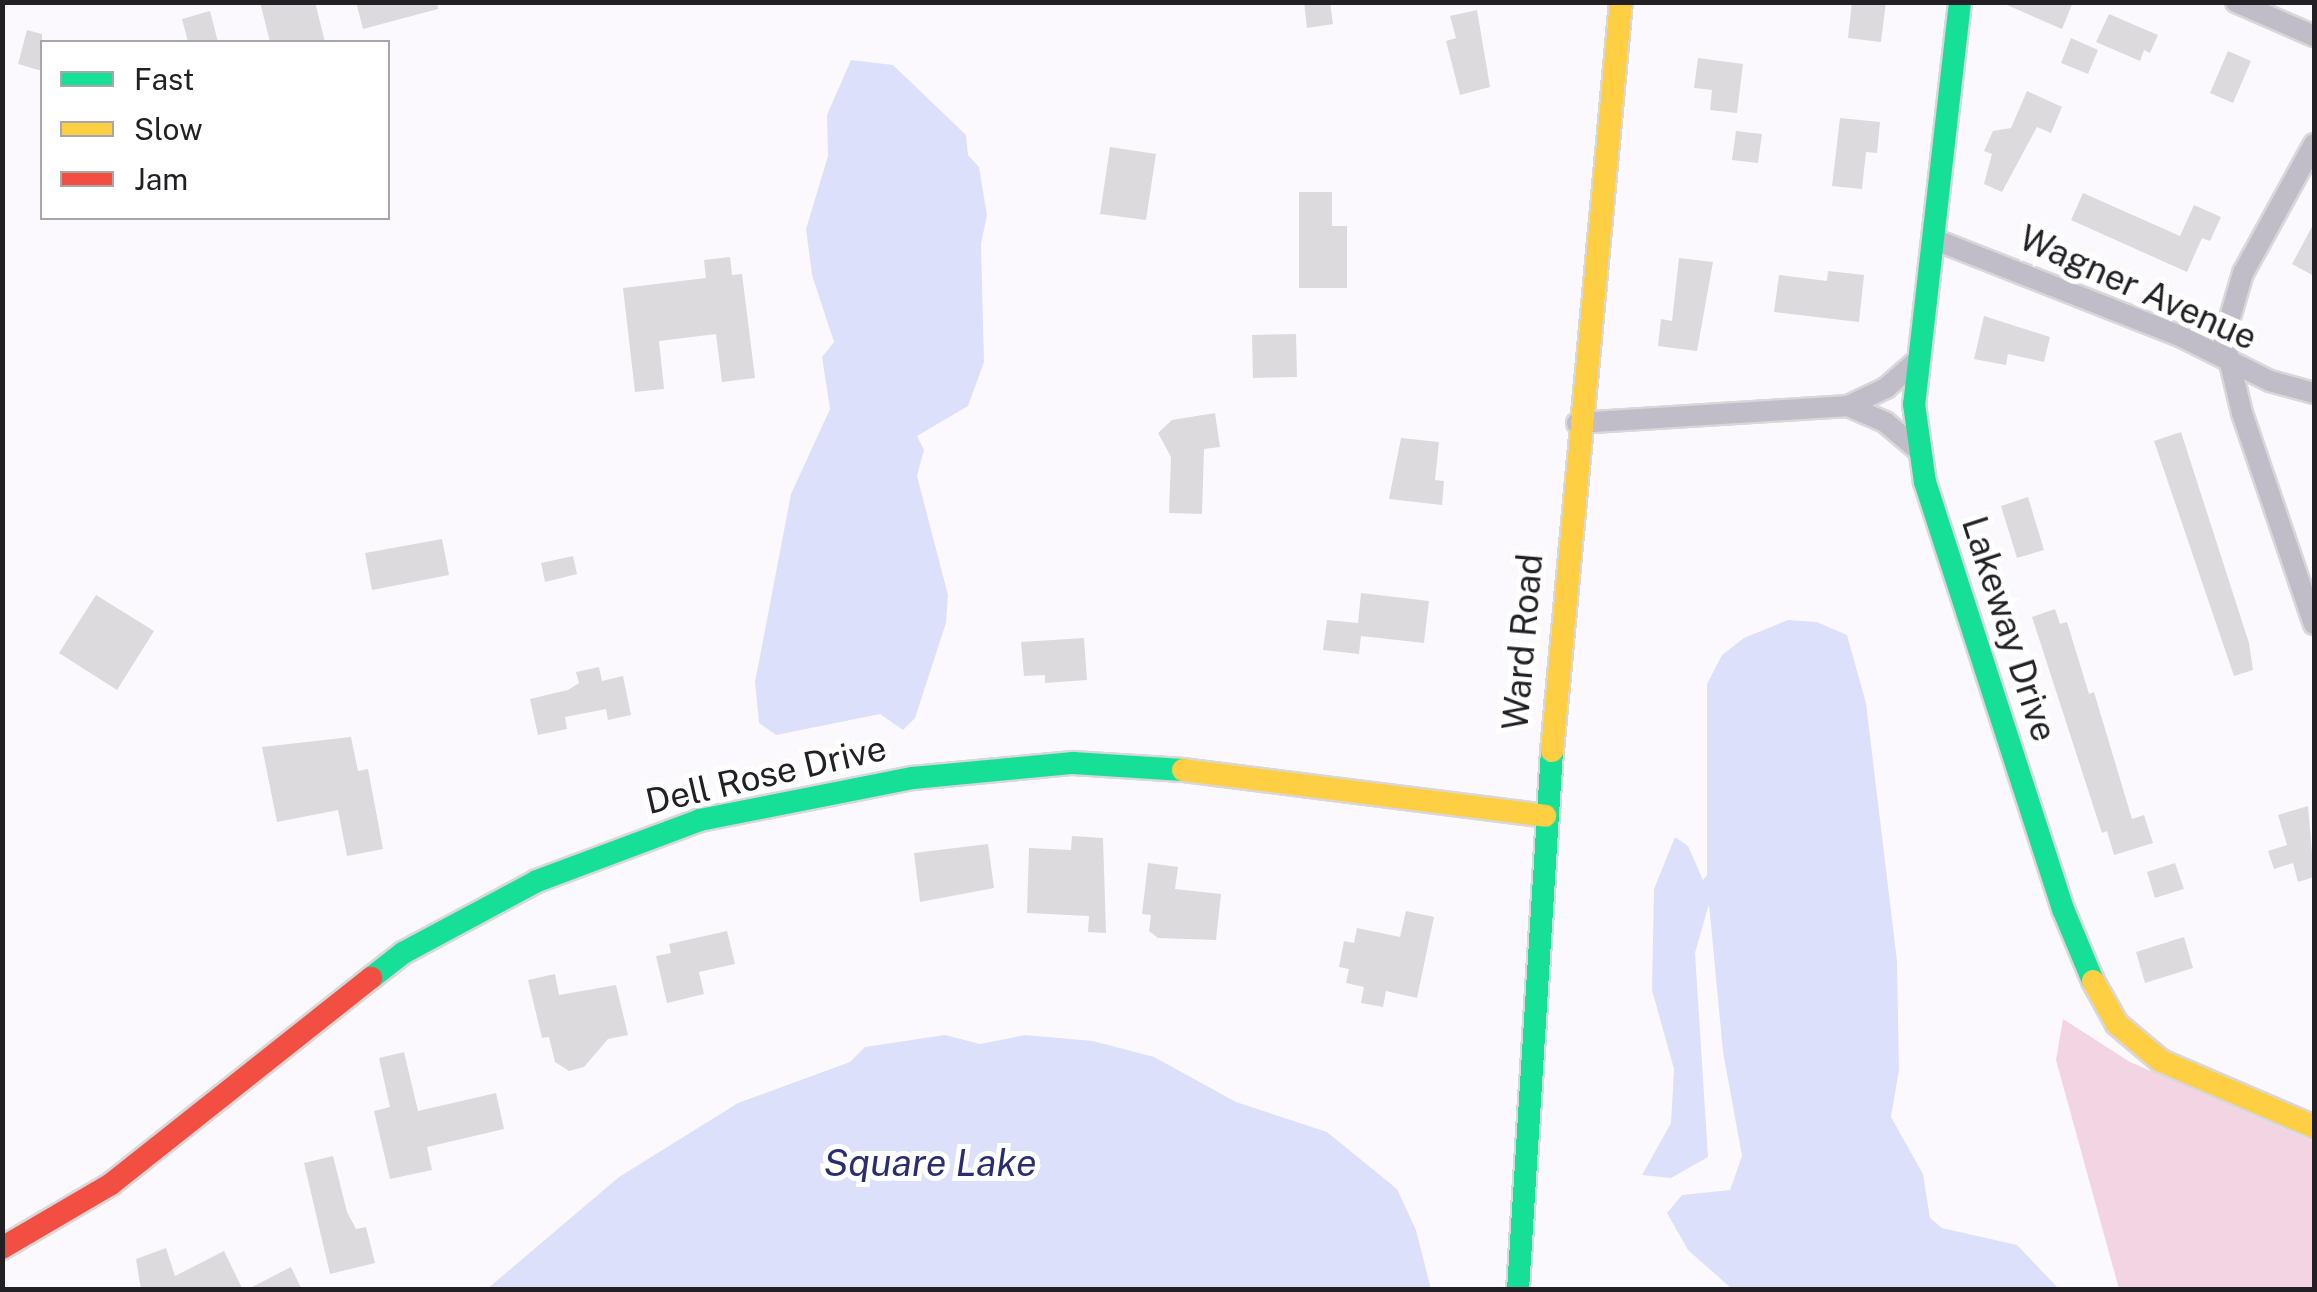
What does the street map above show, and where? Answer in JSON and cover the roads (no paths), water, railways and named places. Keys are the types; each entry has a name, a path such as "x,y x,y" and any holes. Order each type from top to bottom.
{"street":[{"name":"Ward Road","path":"1518,1290 1545,816 1577,423 1621,2"},
{"name":"Lakeway Drive","path":"1960,2 1936,240 1918,359 1917,450 2073,938 2117,1024 2161,1060 2314,1127"},
{"path":"2236,2 2314,36"},
{"path":"2314,144 2231,300 2227,362 2314,624"},
{"name":"Wagner Avenue","path":"1936,240 2010,265 2227,362 2314,393"},
{"path":"1577,423 1848,406 1886,388 1918,359"},
{"path":"1848,406 1885,422 1917,450"},
{"name":"Dell Rose Drive","path":"2,1248 110,1184 403,952 537,882 700,820 913,778 1073,763 1235,774 1545,816"}],"water":[{"path":"851,60 893,65 966,135 968,155 979,167 987,215 981,244 984,362 968,406 917,436 924,450 917,476 948,595 946,623 915,718 903,730 880,714 776,735 759,723 755,682 791,494 830,409 822,357 834,342 812,275 806,229 828,156 827,115"},
{"path":"1788,620 1817,622 1847,635 1866,703 1897,961 1899,1070 1891,1117 1923,1174 1930,1218 1942,1228 2017,1245 2059,1289 1732,1289 1688,1250 1667,1213 1682,1195 1730,1190 1742,1156 1723,1052 1709,904 1695,953 1708,1157 1671,1178 1642,1175 1671,1123 1674,1069 1652,990 1654,889 1675,837 1688,846 1703,880 1707,875 1707,684 1722,655 1744,638"},
{"name":"Square Lake","path":"945,1035 980,1044 1025,1035 1093,1041 1154,1057 1236,1102 1327,1132 1397,1189 1416,1230 1431,1289 487,1289 619,1177 738,1103 850,1062 865,1047"}]}
